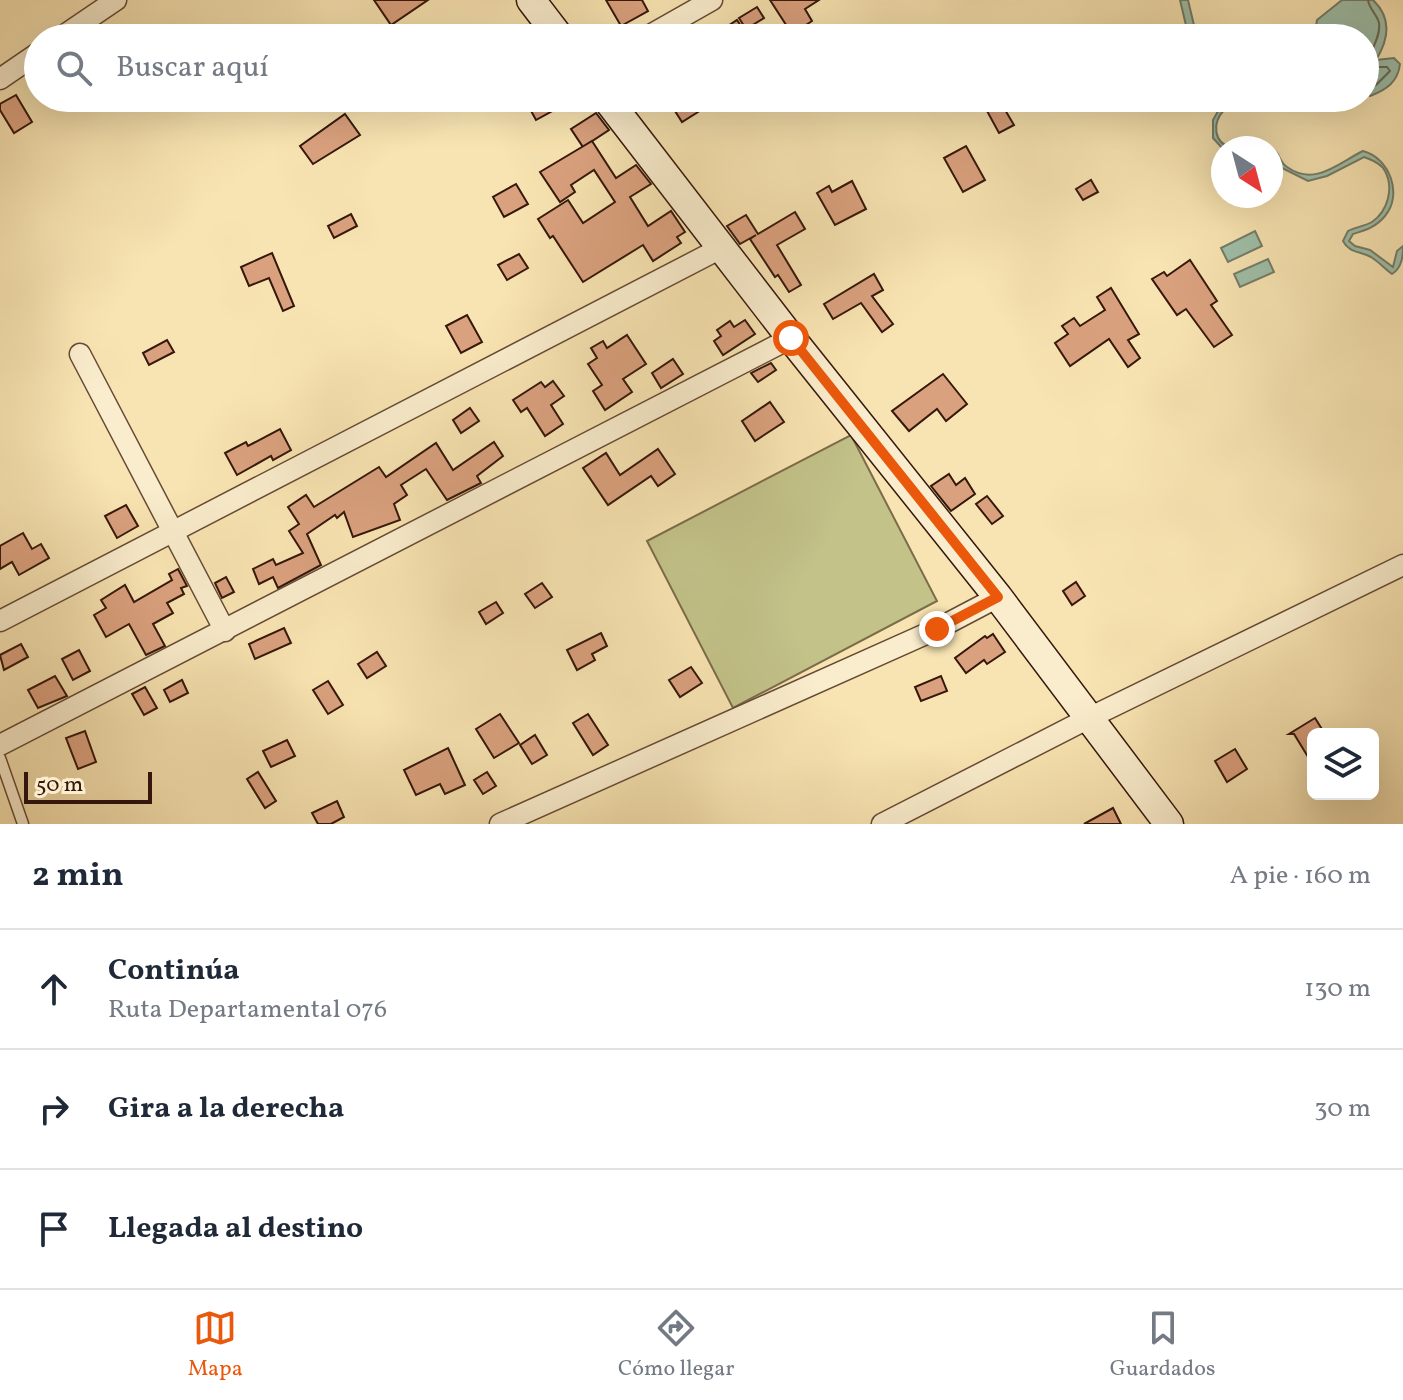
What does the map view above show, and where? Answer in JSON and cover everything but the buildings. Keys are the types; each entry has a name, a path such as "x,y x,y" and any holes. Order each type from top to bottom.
{"main road":[{"path":"531,0 549,24"},
{"path":"617,112 791,338 998,597 1169,824"}],"street":[{"path":"81,24 116,0"},
{"path":"670,24 712,0"},
{"path":"0,79 24,63"},
{"path":"0,621 721,248"},
{"path":"0,745 791,338"},
{"path":"80,354 225,631"},
{"path":"882,824 1089,718 1403,565"},
{"path":"500,824 937,629 998,597"}],"lane":[{"path":"0,758 23,824"}],"green space":[{"path":"851,435 937,601 733,708 647,541"}],"water":[{"path":"1180,0 1188,0 1194,24 1186,24"},
{"path":"1342,0 1373,0 1386,21 1384,44 1379,54 1379,24 1316,24 1317,20"},
{"path":"1394,58 1400,64 1397,76 1381,91 1379,60"},
{"path":"1218,112 1222,112 1216,126 1218,136 1213,136 1213,120"},
{"path":"1363,151 1380,161 1391,178 1393,198 1390,207 1378,223 1353,234 1349,241 1370,250 1393,267 1397,251 1403,246 1401,262 1392,274 1371,257 1348,248 1343,241 1348,231 1372,222 1386,206 1389,185 1381,166 1364,157 1327,176 1308,181 1283,168 1283,163 1297,173 1307,175 1326,171"},
{"path":"1255,231 1262,246 1228,262 1221,248"},
{"path":"1268,259 1274,272 1240,287 1234,274"}],"route":[{"path":"791,338 998,597 937,629"}]}
